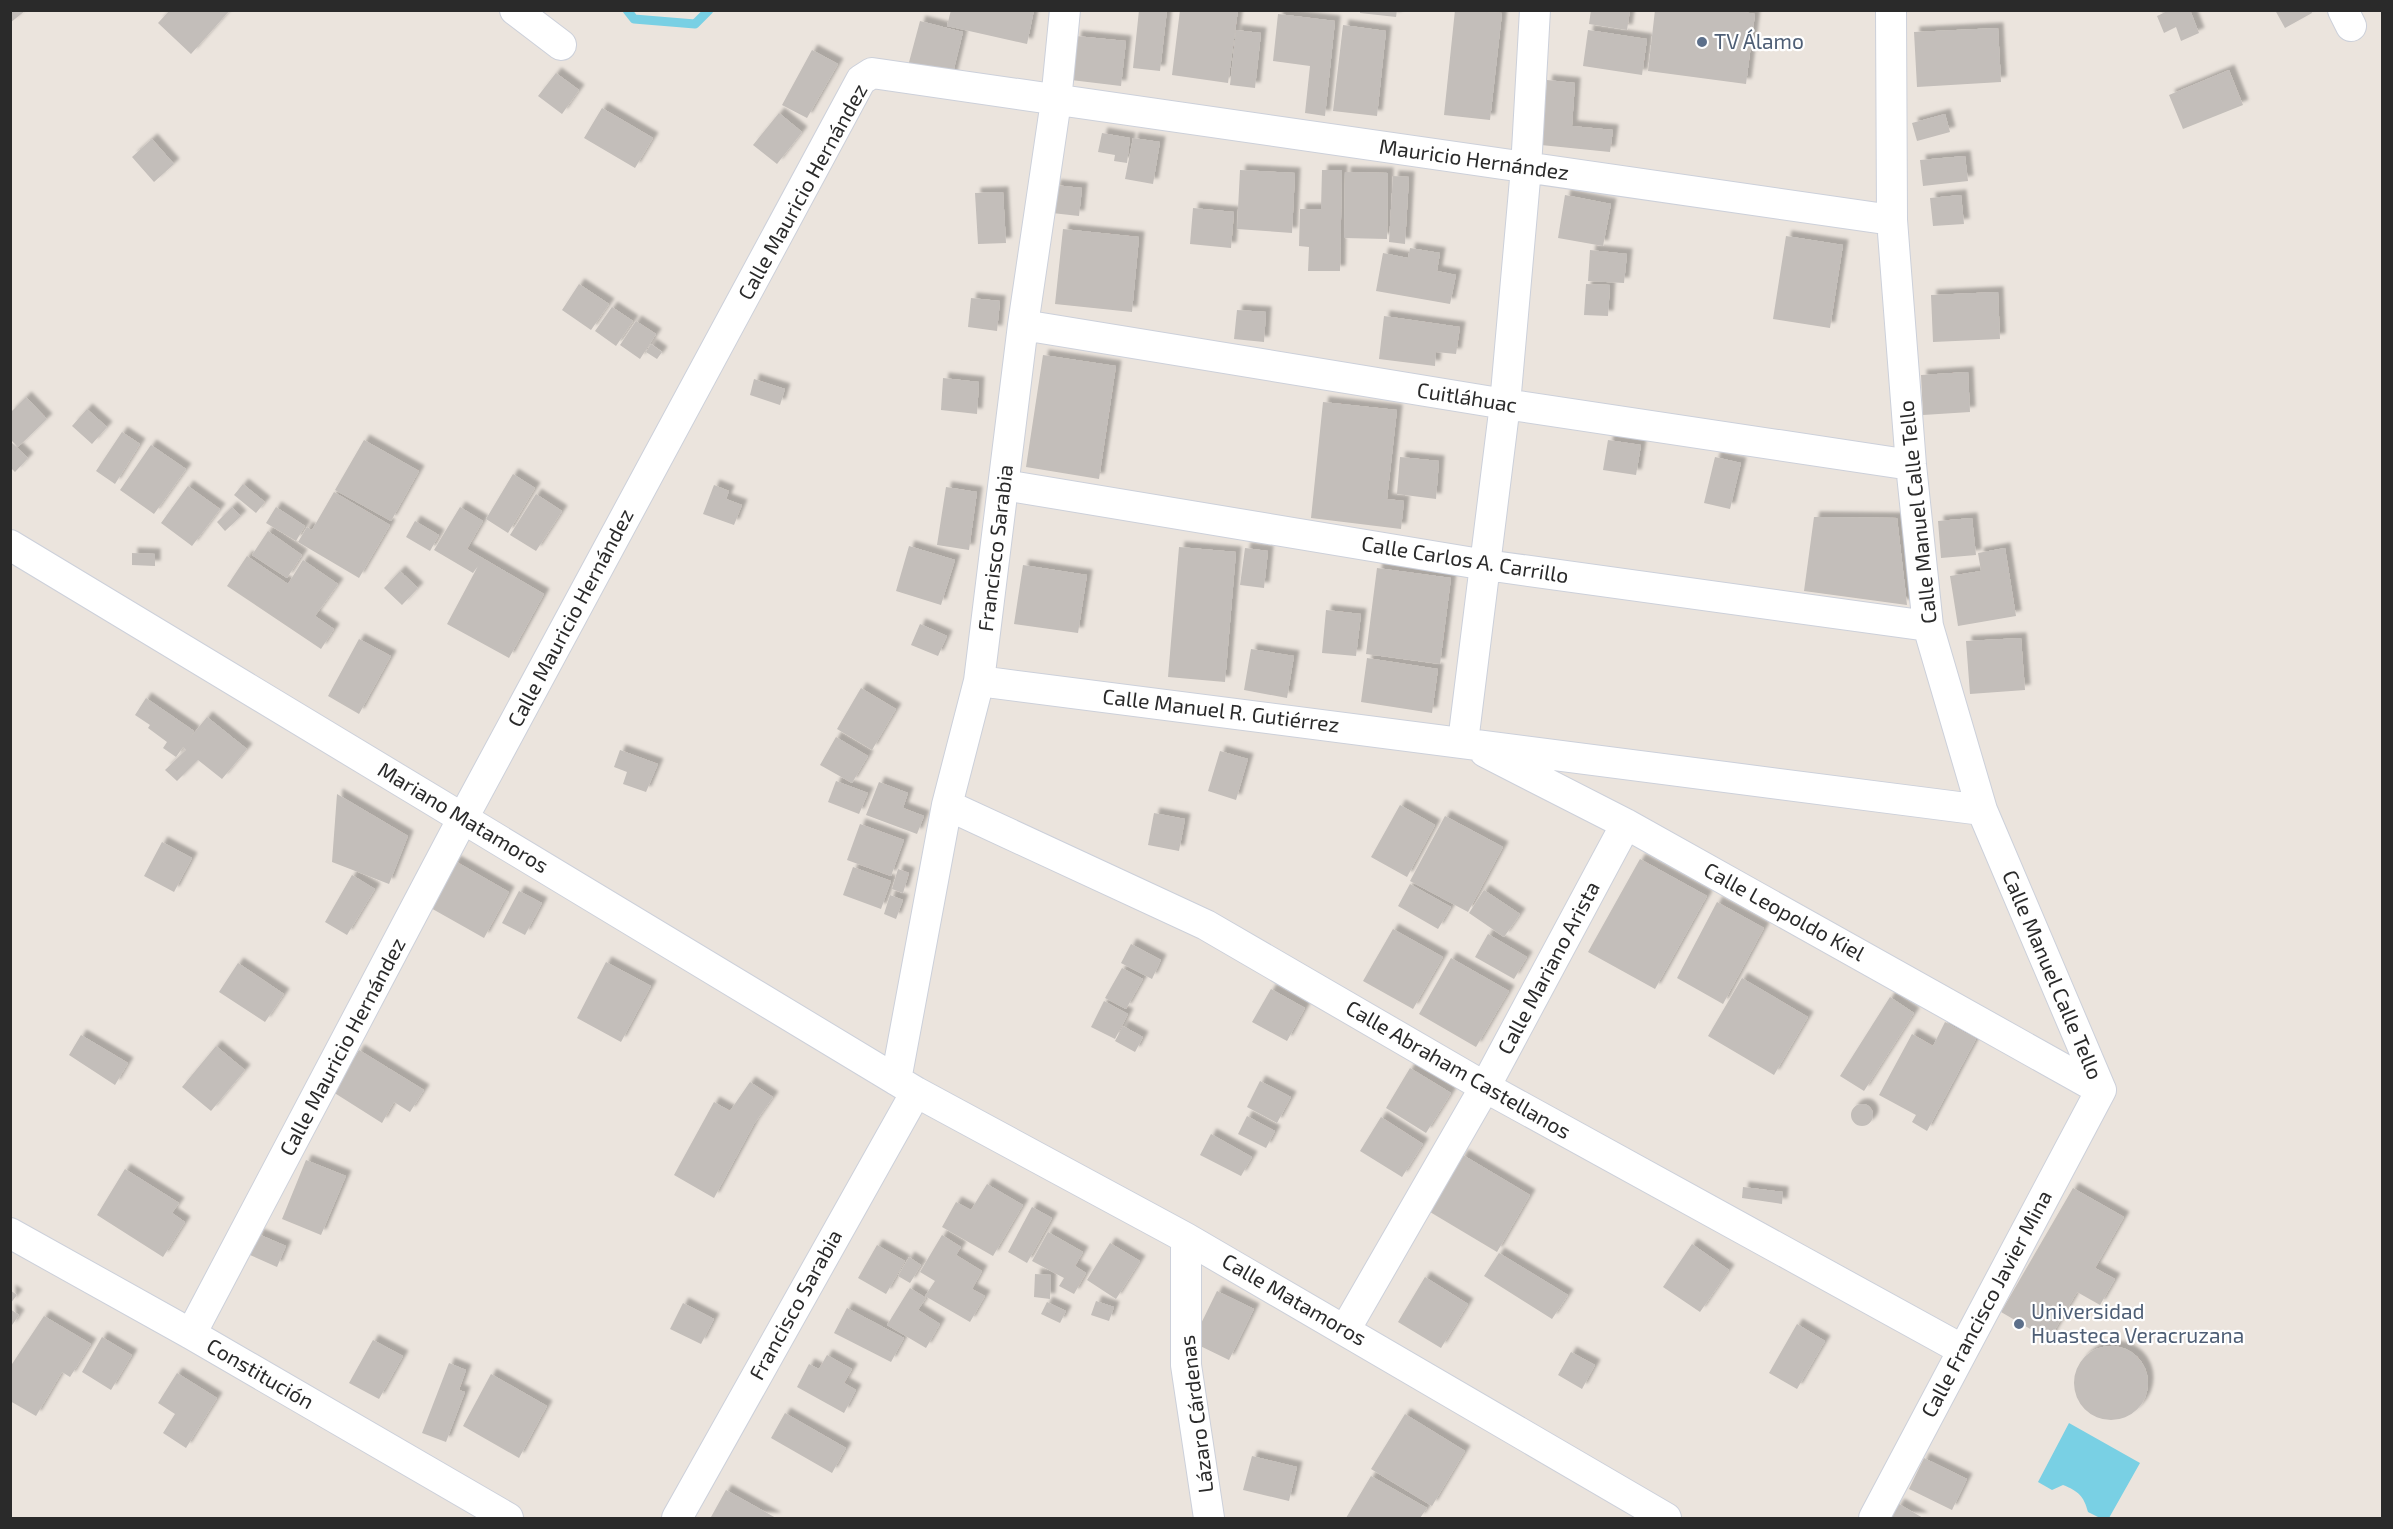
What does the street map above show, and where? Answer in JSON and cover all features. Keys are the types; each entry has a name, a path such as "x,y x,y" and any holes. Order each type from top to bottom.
{"street":[{"path":"515,10 561,45"},
{"name":"Francisco Sarabia","path":"677,1518 906,1086 947,805 979,681 1023,326 1056,101 1065,10"},
{"path":"1463,742 1505,404 1526,168 1535,10"},
{"name":"Calle Manuel Calle Tello","path":"1891,10 1892,220 1911,465 1928,626 1982,810 2101,1090"},
{"name":"Calle Mauricio Hernández","path":"191,1334 464,818 861,80 872,73 1056,101"},
{"name":"Mauricio Hernández","path":"1056,101 1892,220"},
{"name":"Cuitláhuac","path":"1023,326 1505,404 1911,465"},
{"name":"Calle Carlos A. Carrillo","path":"1004,485 1486,565 1928,626"},
{"name":"Mariano Matamoros","path":"11,547 906,1086"},
{"name":"Calle Manuel R. Gutiérrez","path":"979,681 1982,810"},
{"name":"Calle Leopoldo Kiel","path":"1463,742 1626,824 2101,1090"},
{"name":"Calle Abraham Castellanos","path":"947,805 1206,925 1485,1087 1963,1350"},
{"name":"Calle Mariano Arista","path":"1345,1330 1485,1087 1626,824"},
{"name":"Calle Matamoros","path":"906,1086 1186,1238 1666,1518"},
{"name":"Calle Francisco Javier Mina","path":"1874,1518 2101,1090"},
{"name":"Constitución","path":"10,1233 191,1334 508,1518"},
{"name":"Lázaro Cárdenas","path":"1186,1238 1186,1365 1209,1518"}],"water":[{"path":"2069,1423 2140,1463 2109,1518 2100,1518 2088,1512 2082,1498 2068,1487 2063,1485 2052,1490 2038,1482"}],"building":[{"path":"10,10 26,10 10,23"},
{"path":"170,10 230,10 191,54 158,23"},
{"path":"951,10 1034,10 1027,44 947,26"},
{"path":"1139,10 1167,10 1160,71 1133,68"},
{"path":"1180,10 1238,10 1228,83 1172,75"},
{"path":"1360,10 1397,10 1396,17 1360,13"},
{"path":"1455,10 1502,13 1490,120 1444,115"},
{"path":"1591,10 1630,10 1627,30 1589,24"},
{"name":"TV Álamo","path":"1655,10 1732,10 1755,14 1746,84 1648,71"},
{"path":"2170,10 2190,10 2199,33 2181,41 2176,27 2164,33 2157,16"},
{"path":"2275,10 2311,10 2312,13 2285,28"},
{"path":"1278,14 1335,21 1325,116 1305,113 1310,66 1273,61"},
{"path":"920,21 963,32 952,77 908,66"},
{"path":"1343,25 1386,31 1377,116 1333,111"},
{"path":"1998,28 2001,82 1917,87 1914,32"},
{"path":"1236,30 1261,33 1255,88 1230,85"},
{"path":"1588,30 1647,39 1642,75 1583,66"},
{"path":"1076,36 1126,41 1121,86 1071,80"},
{"path":"812,50 838,64 807,118 782,105"},
{"path":"2229,70 2243,105 2183,129 2169,95"},
{"path":"556,73 579,90 562,114 538,96"},
{"path":"1547,80 1575,83 1572,126 1613,130 1610,152 1541,145"},
{"path":"602,108 653,138 635,168 584,138"},
{"path":"779,113 802,132 777,164 753,145"},
{"path":"1945,114 1950,132 1917,141 1912,123"},
{"path":"1102,133 1130,138 1127,163 1114,161 1115,155 1098,152"},
{"path":"1133,138 1160,142 1153,184 1125,179"},
{"path":"152,139 174,164 154,182 132,157"},
{"path":"1965,156 1968,181 1923,186 1920,160"},
{"path":"1240,170 1295,173 1292,233 1237,229"},
{"path":"1322,170 1342,170 1340,271 1308,271 1309,247 1299,246 1300,209 1321,209"},
{"path":"1345,172 1388,173 1387,239 1344,238"},
{"path":"1393,176 1409,177 1405,244 1389,242"},
{"path":"1055,185 1082,188 1079,216 1052,213"},
{"path":"1003,192 1006,243 978,244 975,193"},
{"path":"1565,195 1611,204 1603,246 1558,238"},
{"path":"1961,195 1964,224 1933,226 1930,198"},
{"path":"1193,208 1234,212 1231,248 1190,244"},
{"path":"1063,229 1139,237 1132,312 1055,304"},
{"path":"1786,236 1843,245 1830,328 1773,319"},
{"path":"1410,248 1440,253 1437,271 1456,275 1450,304 1376,291 1383,253 1408,258"},
{"path":"1590,250 1627,254 1624,283 1588,281"},
{"path":"579,284 609,304 591,330 562,310"},
{"path":"1586,284 1610,285 1608,316 1584,315"},
{"path":"1998,292 2000,339 1933,342 1931,295"},
{"path":"971,298 1000,301 997,331 968,327"},
{"path":"612,307 633,321 616,346 595,331"},
{"path":"1237,310 1266,312 1264,342 1234,339"},
{"path":"1384,316 1460,327 1456,354 1436,352 1435,366 1379,359"},
{"path":"636,321 656,334 640,359 620,345"},
{"path":"651,344 662,352 657,359 646,352"},
{"path":"1043,355 1116,366 1099,479 1026,467"},
{"path":"1968,372 1970,412 1923,415 1921,375"},
{"path":"943,378 979,382 977,414 941,410"},
{"path":"754,379 785,389 780,405 750,395"},
{"path":"26,397 47,419 18,447 10,439 10,413"},
{"path":"1323,402 1397,410 1387,499 1404,501 1401,529 1311,518"},
{"path":"87,409 107,427 92,444 72,426"},
{"path":"122,432 140,444 115,484 96,471"},
{"path":"364,440 419,471 391,521 335,490"},
{"path":"1608,440 1641,445 1636,475 1603,470"},
{"path":"10,441 28,458 15,472 10,467"},
{"path":"151,445 186,469 154,514 120,490"},
{"path":"1400,457 1439,461 1436,499 1397,494"},
{"path":"1715,457 1741,463 1730,509 1704,503"},
{"path":"513,474 535,488 508,533 486,519"},
{"path":"243,484 265,502 256,513 234,495"},
{"path":"714,485 729,491 726,499 742,505 734,525 703,514"},
{"path":"188,486 220,509 192,546 161,523"},
{"path":"946,487 977,492 969,550 937,545"},
{"path":"334,492 390,525 359,578 298,542 307,527 312,530"},
{"path":"536,494 562,511 536,551 510,535"},
{"path":"232,507 241,516 225,531 217,522"},
{"path":"276,507 305,526 296,541 266,523"},
{"path":"460,507 483,521 467,549 544,594 509,658 447,624 478,566 473,573 434,550"},
{"path":"1814,517 1897,518 1907,605 1804,591"},
{"path":"1972,518 1976,555 1941,558 1938,521"},
{"path":"415,521 439,535 430,551 406,537"},
{"path":"268,531 302,555 287,578 252,555"},
{"path":"909,546 955,560 941,605 896,591"},
{"path":"1179,547 1236,552 1225,682 1168,677"},
{"path":"1245,548 1268,551 1264,588 1240,585"},
{"path":"2005,548 2016,616 1958,626 1950,576 1981,571 1978,553"},
{"path":"132,553 155,554 155,566 132,565"},
{"path":"247,556 288,584 303,560 338,584 315,616 334,629 321,649 227,586"},
{"path":"1023,565 1087,575 1078,633 1014,624"},
{"path":"1377,568 1451,578 1440,664 1366,654"},
{"path":"400,571 418,588 402,605 384,588"},
{"path":"1326,610 1361,614 1356,656 1322,653"},
{"path":"920,624 947,636 938,656 911,645"},
{"path":"2021,638 2025,690 1970,694 1966,641"},
{"path":"359,639 391,656 359,714 328,696"},
{"path":"1251,649 1294,656 1287,698 1244,690"},
{"path":"1367,658 1438,669 1432,713 1361,702"},
{"path":"861,688 896,709 872,750 837,729"},
{"path":"146,698 194,731 190,738 207,717 247,749 222,779 198,760 177,781 165,770 186,750 183,747 176,757 163,748 167,742 148,728 150,725 135,715"},
{"path":"836,737 868,756 852,783 820,765"},
{"path":"620,750 658,764 646,792 623,784 627,772 614,767"},
{"path":"1220,751 1248,759 1236,800 1208,791"},
{"path":"836,781 868,793 859,814 828,802"},
{"path":"879,782 908,793 903,808 924,816 917,834 866,815"},
{"path":"337,794 408,836 389,884 332,862"},
{"path":"1400,805 1435,825 1407,877 1371,857"},
{"path":"1154,813 1185,819 1179,851 1148,845"},
{"path":"1445,816 1503,847 1468,912 1410,881"},
{"path":"860,824 904,840 891,876 847,860"},
{"path":"162,842 192,858 174,892 144,876"},
{"path":"1640,859 1707,896 1655,989 1588,952"},
{"path":"455,861 509,892 484,938 429,907"},
{"path":"853,867 891,881 881,909 843,895"},
{"path":"898,869 909,873 903,893 892,889"},
{"path":"352,875 375,889 347,935 325,922"},
{"path":"1410,884 1451,907 1438,929 1398,906"},
{"path":"1484,890 1520,914 1504,937 1469,913"},
{"path":"519,891 542,903 525,935 502,923"},
{"path":"890,895 903,900 896,919 884,914"},
{"path":"1717,902 1764,928 1723,1004 1677,978"},
{"path":"1393,929 1443,957 1413,1009 1363,981"},
{"path":"1488,934 1527,957 1514,979 1475,957"},
{"path":"1131,944 1161,960 1152,979 1121,963"},
{"path":"1451,958 1509,991 1476,1047 1419,1014"},
{"path":"606,962 651,986 621,1042 577,1018"},
{"path":"238,963 284,994 265,1022 219,992"},
{"path":"1122,968 1143,979 1126,1009 1105,998"},
{"path":"1742,978 1808,1017 1774,1075 1708,1036"},
{"path":"1271,989 1305,1008 1287,1041 1252,1022"},
{"path":"1890,997 1914,1013 1864,1091 1840,1076"},
{"path":"1104,1001 1128,1014 1115,1039 1091,1027"},
{"path":"1945,1022 1976,1039 1927,1131 1912,1122 1916,1115 1879,1095 1912,1034 1933,1046"},
{"path":"1123,1026 1143,1037 1135,1052 1115,1041"},
{"path":"81,1035 128,1063 115,1085 69,1055"},
{"path":"216,1046 245,1070 211,1111 182,1087"},
{"path":"359,1050 424,1090 410,1112 394,1102 382,1123 333,1092"},
{"path":"1410,1068 1451,1093 1426,1133 1386,1108"},
{"path":"1260,1081 1291,1097 1277,1123 1247,1107"},
{"path":"750,1082 773,1097 754,1124 714,1198 674,1175 714,1102 730,1111"},
{"path":"1858,1104 1866,1104 1873,1111 1873,1119 1866,1126 1858,1126 1851,1119 1851,1111"},
{"path":"1247,1116 1275,1131 1266,1148 1238,1134"},
{"path":"1381,1117 1423,1144 1402,1177 1360,1151"},
{"path":"1211,1134 1252,1157 1241,1176 1200,1155"},
{"path":"1463,1155 1530,1195 1497,1252 1430,1212"},
{"path":"306,1160 346,1176 321,1235 282,1219"},
{"path":"125,1169 179,1203 172,1213 185,1222 163,1257 97,1215"},
{"path":"987,1184 1023,1205 993,1256 942,1227 956,1202 971,1210"},
{"path":"1743,1187 1783,1192 1782,1204 1742,1198"},
{"path":"2073,1188 2124,1217 2095,1268 2115,1279 2100,1305 2077,1292 2049,1340 2001,1312"},
{"path":"1032,1207 1052,1218 1027,1263 1008,1252"},
{"path":"1048,1232 1083,1252 1075,1266 1086,1273 1074,1294 1059,1286 1064,1278 1032,1261"},
{"path":"258,1234 286,1246 277,1267 250,1255"},
{"path":"942,1235 961,1247 956,1255 982,1271 972,1289 985,1296 970,1322 925,1296 935,1281 920,1272"},
{"path":"1110,1243 1140,1261 1116,1299 1087,1280"},
{"path":"1692,1244 1729,1270 1700,1312 1663,1287"},
{"path":"877,1245 905,1261 886,1294 858,1278"},
{"path":"1499,1253 1568,1295 1552,1319 1484,1276"},
{"path":"909,1257 921,1265 910,1283 898,1276"},
{"path":"1035,1274 1051,1275 1050,1299 1034,1297"},
{"path":"1425,1277 1468,1304 1441,1348 1398,1322"},
{"path":"910,1288 926,1298 918,1310 940,1324 926,1348 887,1325"},
{"path":"10,1290 17,1295 10,1304"},
{"path":"1217,1291 1254,1309 1229,1360 1192,1342"},
{"path":"1096,1301 1114,1307 1109,1321 1091,1315"},
{"path":"1047,1302 1066,1311 1060,1323 1041,1314"},
{"path":"683,1303 714,1319 701,1344 670,1329"},
{"path":"847,1308 904,1338 891,1362 834,1333"},
{"path":"10,1309 19,1315 10,1328"},
{"path":"44,1316 91,1344 70,1377 62,1372 36,1416 10,1401 10,1367"},
{"path":"1797,1324 1825,1341 1797,1389 1769,1373"},
{"path":"102,1337 132,1355 111,1390 82,1372"},
{"path":"373,1340 403,1356 379,1399 349,1383"},
{"path":"2111,1346 2132,1352 2142,1362 2148,1383 2142,1404 2132,1414 2111,1420 2090,1414 2080,1404 2074,1383 2080,1362 2090,1352"},
{"path":"1571,1352 1595,1365 1582,1389 1558,1375"},
{"path":"827,1355 852,1369 844,1383 856,1390 844,1413 797,1387 809,1364 819,1369"},
{"path":"449,1363 466,1370 459,1390 465,1392 446,1442 422,1433"},
{"path":"177,1373 217,1398 186,1448 163,1433 175,1414 158,1403"},
{"path":"491,1374 547,1406 519,1458 463,1426"},
{"path":"785,1413 846,1448 832,1473 771,1438"},
{"path":"1405,1414 1465,1451 1432,1506 1371,1469"},
{"path":"1252,1456 1297,1467 1289,1501 1243,1490"},
{"path":"1924,1458 1967,1479 1952,1510 1909,1489"},
{"path":"1371,1476 1427,1508 1420,1518 1346,1518"},
{"path":"726,1490 776,1518 711,1517"},
{"path":"1899,1504 1923,1518 1890,1518"}],"waterway":[{"path":"627,10 634,19 695,24 709,10"}],"place":[{"name":"TV Álamo","path":"1702,42"},
{"name":"Universidad Huasteca Veracruzana","path":"2019,1324"}]}
